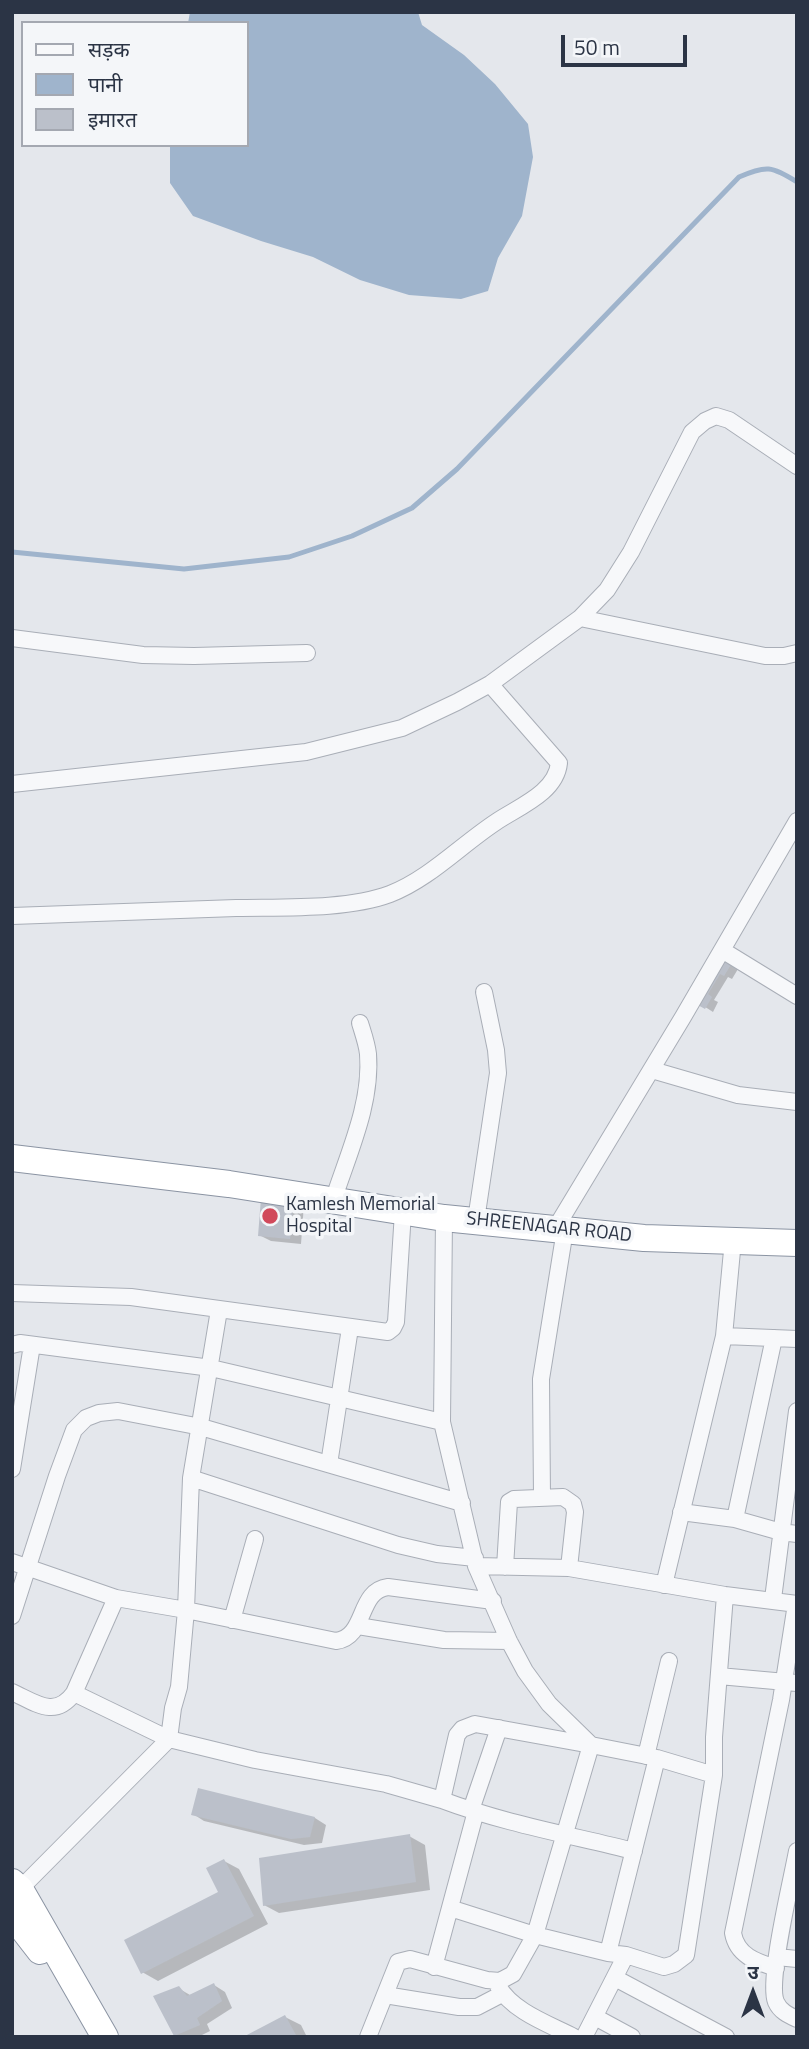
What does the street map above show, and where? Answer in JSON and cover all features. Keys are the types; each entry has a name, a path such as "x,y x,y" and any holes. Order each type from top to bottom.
{"highway":[{"name":"SHREENAGAR ROAD","path":"12,1158 229,1184 444,1218 644,1238 797,1242"},
{"path":"16,1885 105,2037"},
{"path":"12,1915 72,1999 90,2037"}],"street":[{"path":"12,783 306,752 402,728 490,684 580,618 607,590 631,552 692,432 705,421 716,416 729,420 797,466"},
{"path":"580,618 765,656 797,653"},
{"path":"12,638 143,654 194,656 307,653"},
{"path":"12,916 291,907 364,902 392,893 551,786 558,772 559,763 490,684"},
{"path":"542,1497 541,1379 560,1230 796,823"},
{"path":"722,950 797,996"},
{"path":"476,1220 498,1073 484,992"},
{"path":"333,1201 363,1110 368,1078 368,1052 360,1023"},
{"path":"652,1070 738,1095 797,1102"},
{"path":"12,1293 131,1297 388,1332 393,1328 403,1212"},
{"path":"444,1218 442,1422 476,1562 509,1641 525,1671 549,1704 591,1745"},
{"path":"664,1585 724,1336 733,1240"},
{"path":"16,1885 169,1739 179,1687 186,1609 191,1478 219,1310"},
{"path":"329,1464 350,1328"},
{"path":"724,1336 797,1339"},
{"path":"735,1519 774,1338"},
{"path":"12,1345 32,1345 211,1368 442,1422"},
{"path":"12,1469 32,1345"},
{"path":"12,1616 20,1564 75,1430 86,1418 99,1413 118,1411 201,1427 461,1503"},
{"path":"773,1599 789,1533 797,1411"},
{"path":"191,1478 398,1545 437,1554 505,1567 569,1569 797,1604 790,1682 733,1933 740,1951 752,1960 776,1962 797,1959"},
{"path":"505,1567 509,1502 563,1497 573,1504 575,1512 569,1569"},
{"path":"681,1512 735,1519 789,1533"},
{"path":"232,1620 255,1539"},
{"path":"20,1564 116,1598 186,1609 336,1641 346,1640 358,1626 372,1593 379,1588 493,1601"},
{"path":"450,1908 535,1936 626,1955 663,1966 674,1964 687,1955 715,1774 725,1595"},
{"path":"12,1692 46,1708 68,1702 75,1693 116,1598"},
{"path":"358,1626 443,1640 509,1641"},
{"path":"608,1953 634,1851 669,1661"},
{"path":"719,1676 790,1682"},
{"path":"75,1693 169,1739 254,1760 386,1784 474,1811 634,1851"},
{"path":"442,1800 457,1735 462,1729 475,1724 651,1757 715,1774"},
{"path":"434,1967 474,1811 499,1728"},
{"path":"385,1995 459,2007 477,2007 499,1987 500,1981 513,1974 535,1936 591,1745"},
{"path":"796,1860 776,1962 774,1994 777,2004 785,2013 797,2019"},
{"path":"584,2037 626,1955"},
{"path":"368,2037 398,1962 410,1959 499,1987 514,2004 574,2037"},
{"path":"615,1978 726,2037"},
{"path":"595,2017 632,2037"}],"water":[{"path":"190,12 418,12 422,25 464,55 495,84 528,124 533,157 522,216 498,258 488,291 461,299 409,295 360,280 313,257 193,216 170,183 170,147 248,147 248,21 188,21"}],"building":[{"path":"723,958 732,963 724,976 720,974 708,994 712,997 705,1009 696,1004"},
{"path":"294,1196 290,1239 258,1236 261,1198"},
{"path":"198,1788 315,1817 310,1837 291,1839 191,1815"},
{"path":"410,1834 416,1882 263,1906 259,1858"},
{"path":"224,1859 254,1916 141,1974 124,1940 218,1892 206,1868"},
{"path":"214,1983 222,2001 197,2018 200,2025 174,2036 153,1996 179,1986 187,1996"},
{"path":"285,2015 297,2037 243,2037"}],"waterway":[{"path":"12,552 184,569 289,557 352,536 412,508 457,469 739,177 756,170 769,169 797,182"}],"place":[{"name":"Kamlesh Memorial Hospital","path":"270,1216"}]}
